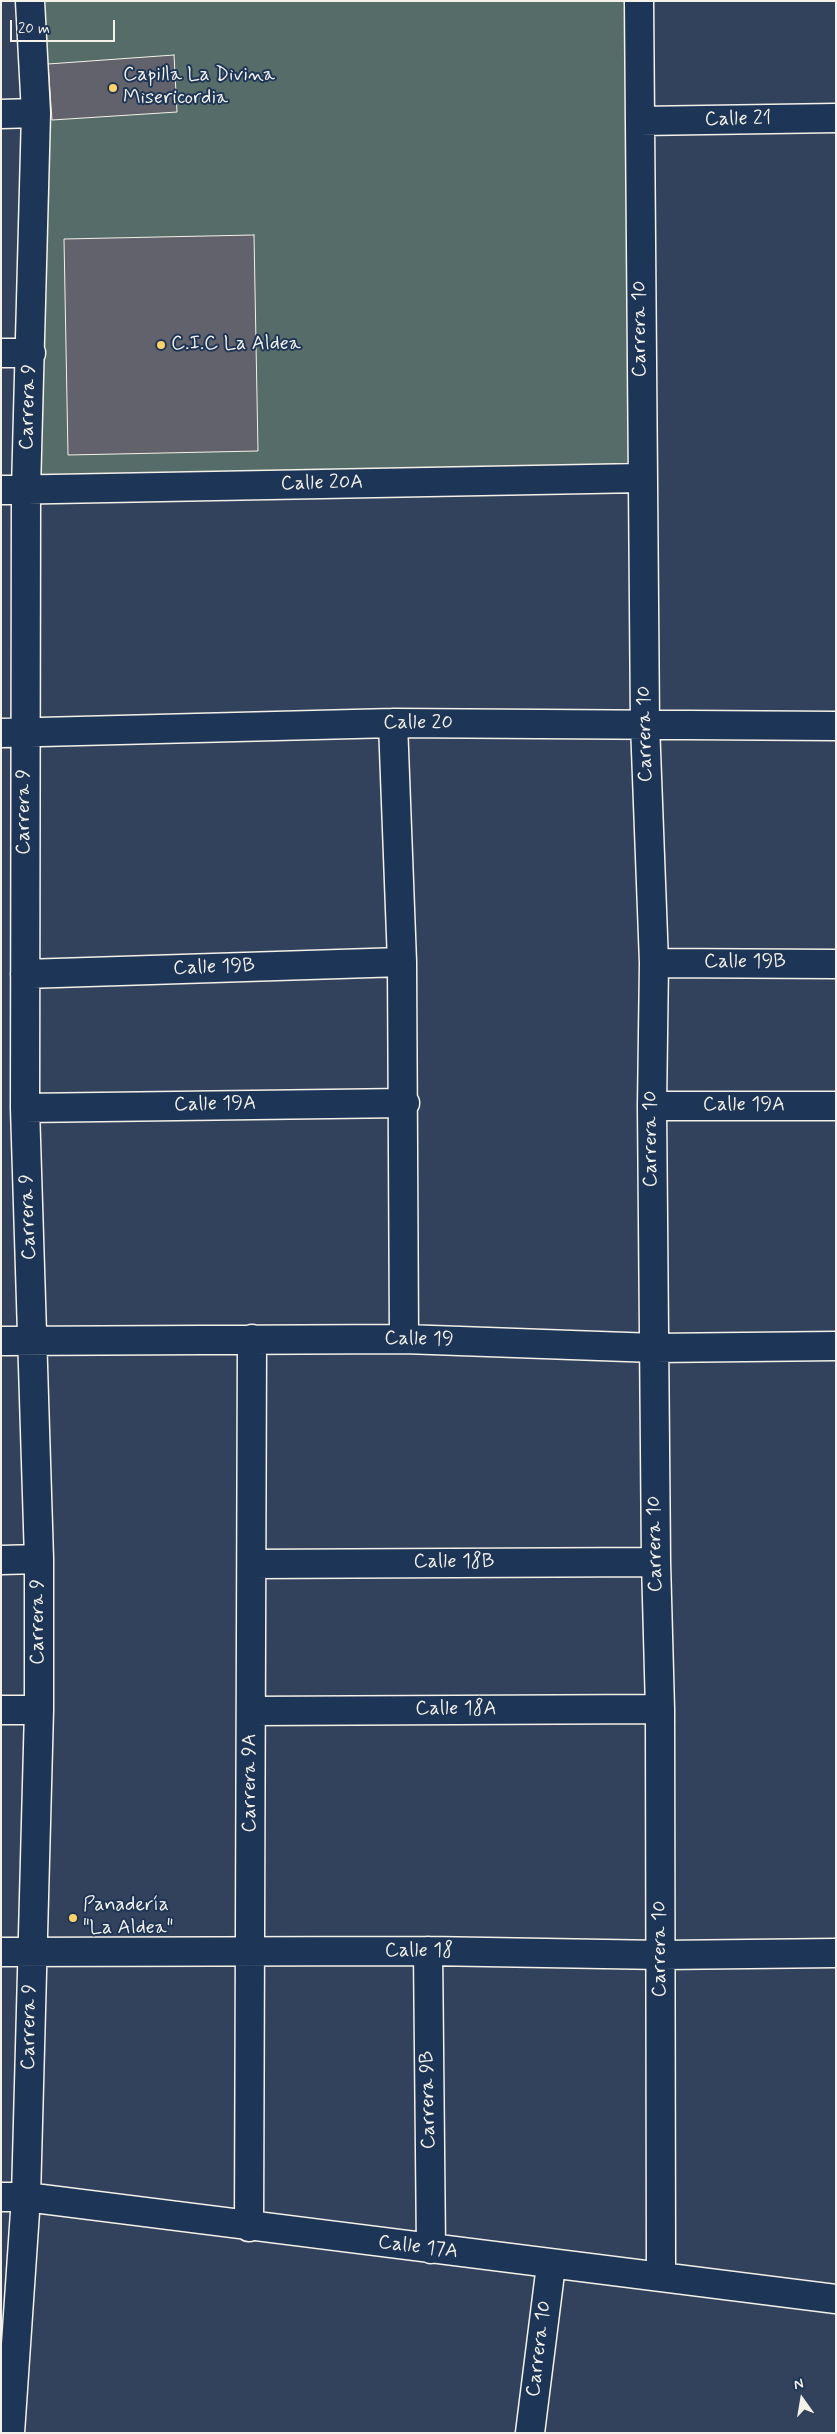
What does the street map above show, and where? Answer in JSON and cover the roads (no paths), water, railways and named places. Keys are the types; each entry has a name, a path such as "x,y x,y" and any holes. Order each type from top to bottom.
{"street":[{"name":"Carrera 9","path":"10,2433 14,2197 32,1952 39,1710 39,1560 34,1341 25,1108 25,974 13,733 13,489 31,353 36,113 30,1"},
{"name":"Carrera 10","path":"639,1 645,724 654,963 652,1106 662,1955 661,2277"},
{"path":"1,114 36,113"},
{"name":"Calle 21","path":"640,121 836,118"},
{"path":"1,353 31,353"},
{"name":"Calle 20A","path":"13,489 642,478"},
{"path":"393,723 405,1103 404,1339"},
{"name":"Calle 20","path":"13,733 393,723 836,726"},
{"name":"Calle 19B","path":"25,974 402,962"},
{"name":"Calle 19B","path":"654,963 836,964"},
{"name":"Calle 19A","path":"25,1108 405,1103"},
{"name":"Calle 19A","path":"652,1106 836,1106"},
{"name":"Carrera 9A","path":"250,2227 252,1339"},
{"name":"Calle 19","path":"1,1341 404,1339 655,1348 836,1346"},
{"path":"1,1560 39,1560"},
{"name":"Calle 18B","path":"252,1564 656,1562"},
{"name":"Calle 18A","path":"251,1711 660,1709"},
{"path":"1,1710 39,1710"},
{"name":"Calle 18","path":"1,1952 428,1951 662,1955 836,1953"},
{"name":"Carrera 9B","path":"428,1951 431,2249"},
{"name":"Calle 17A","path":"14,2197 836,2300"},
{"name":"Carrera 10","path":"530,2433 550,2265"}],"place":[{"name":"Capilla La Divina Misericordia","path":"113,88"},
{"name":"C.I.C La Aldea","path":"161,345"},
{"name":"Panadería \"La Aldea\"","path":"73,1918"}]}
